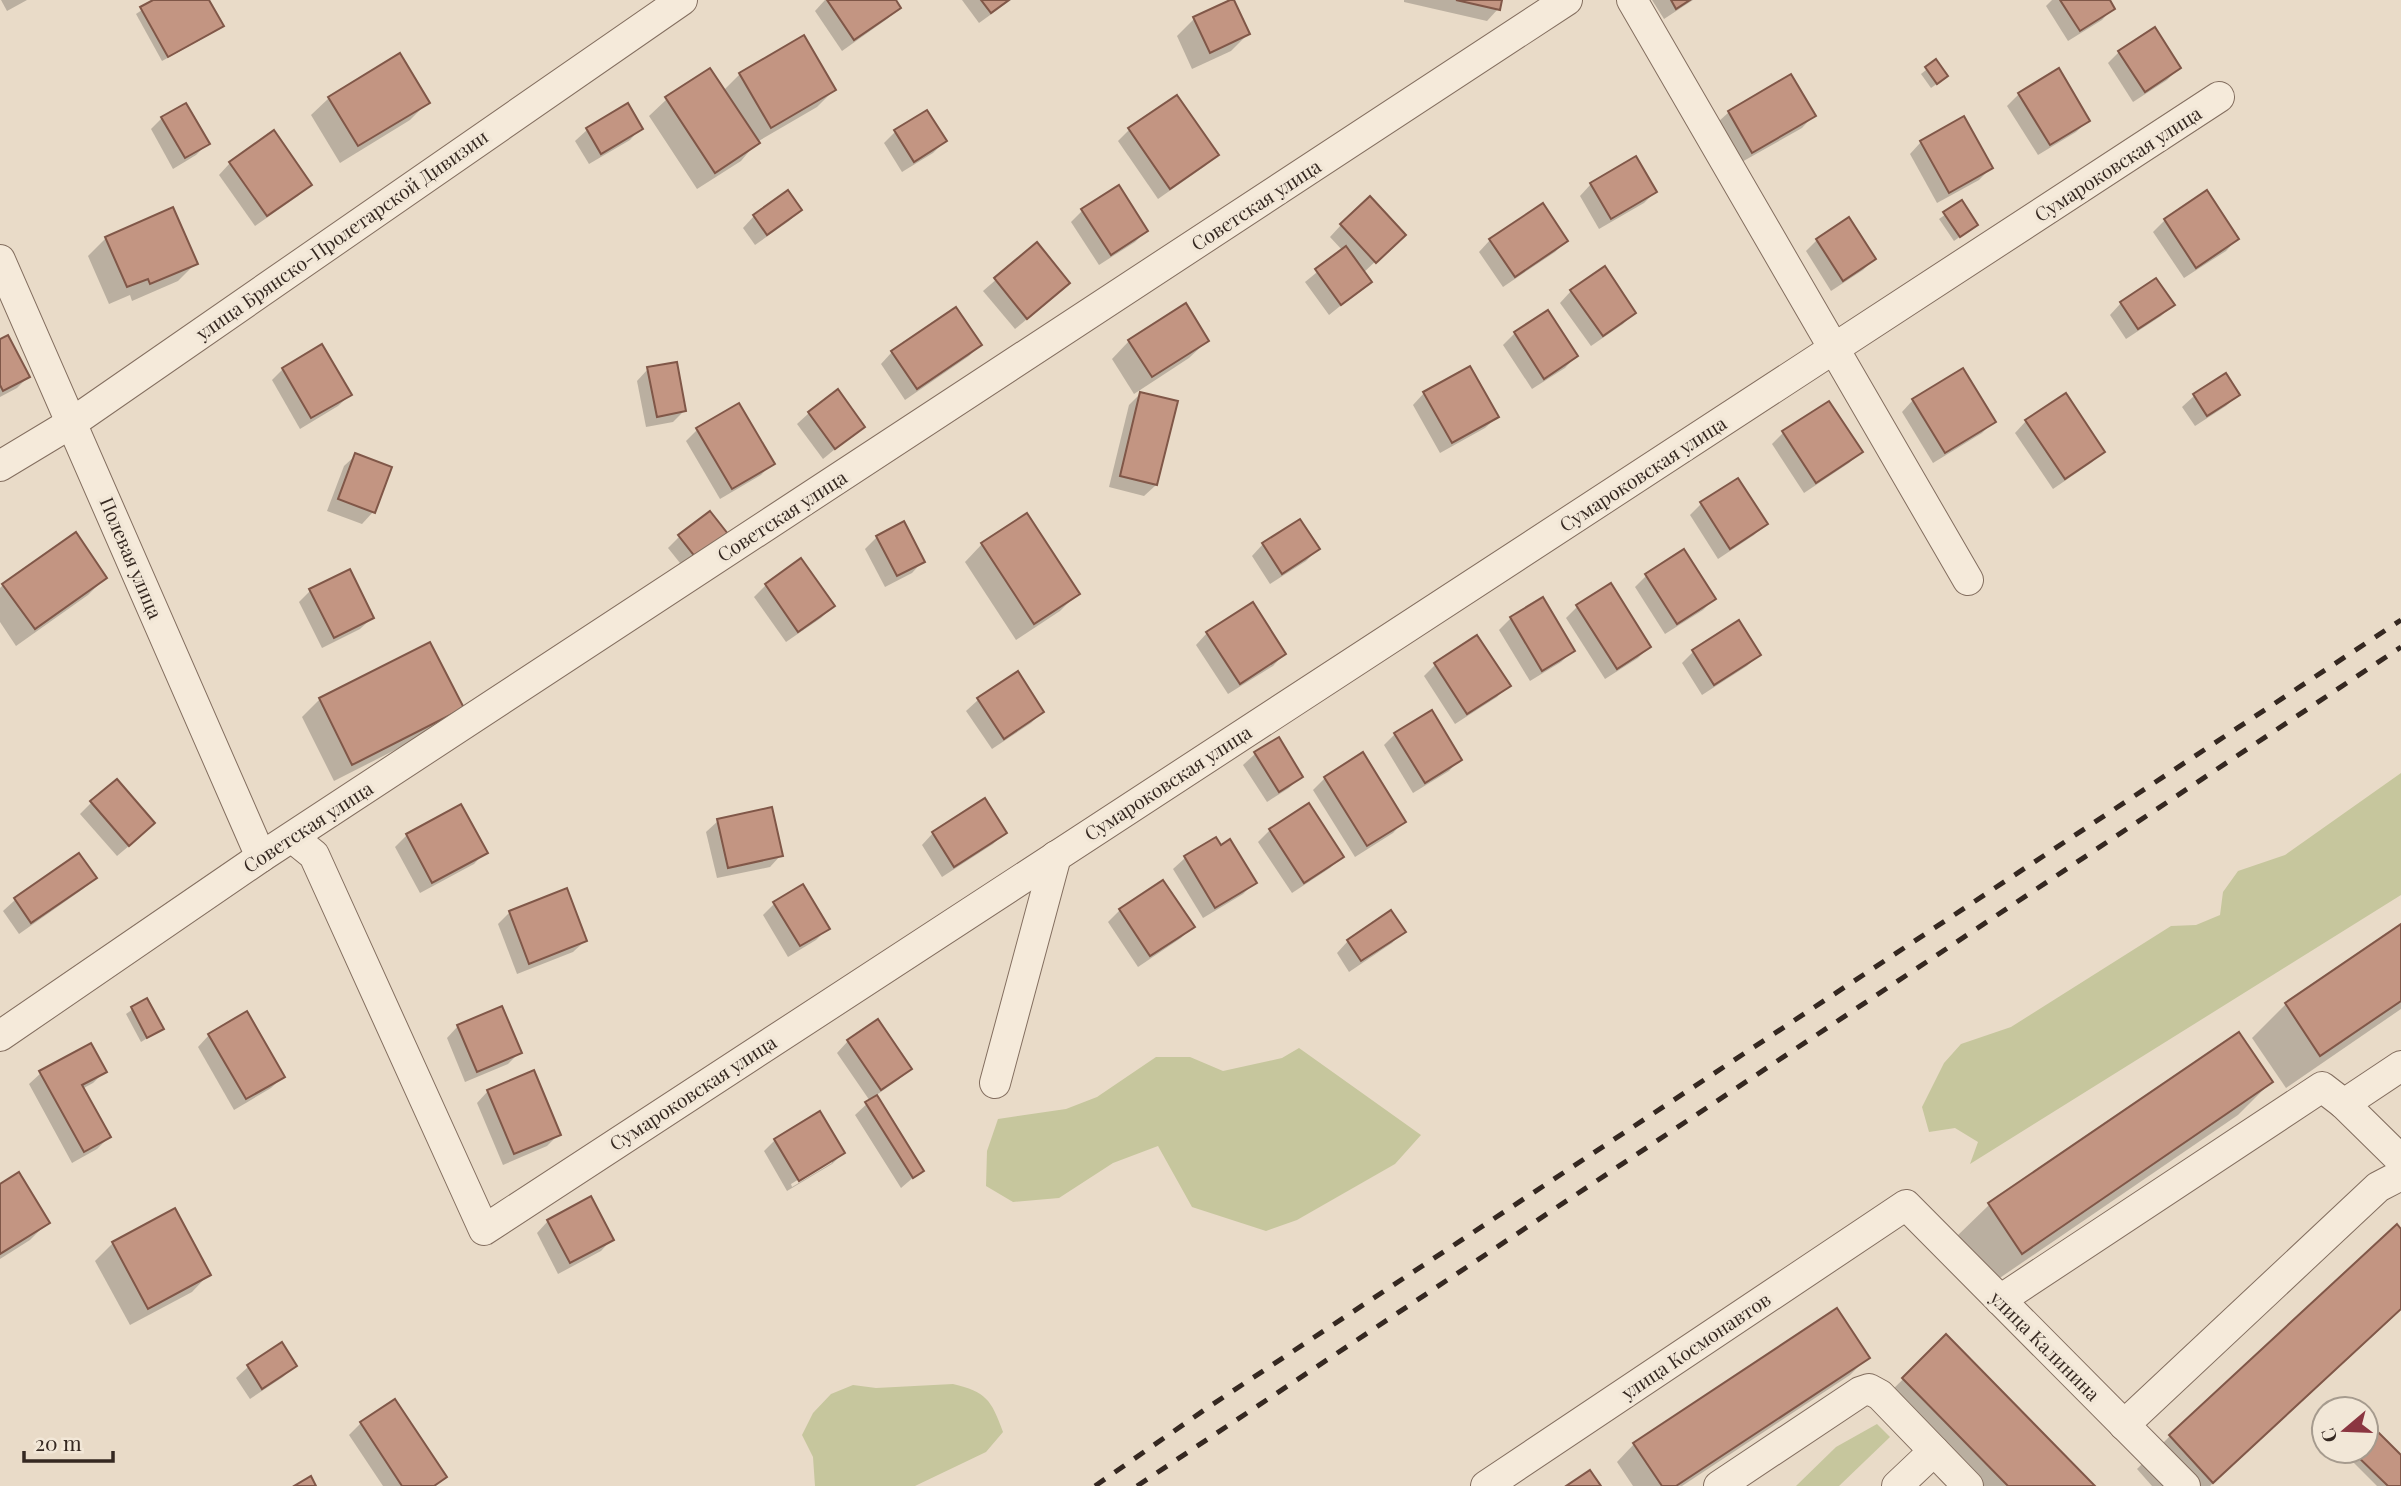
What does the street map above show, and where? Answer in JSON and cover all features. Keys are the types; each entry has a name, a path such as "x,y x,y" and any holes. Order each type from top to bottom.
{"street":[{"name":"улица Брянско-Пролетарской Дивизии","path":"0,466 73,422 682,0"},
{"name":"Советская улица","path":"0,1036 261,857 1567,0"},
{"path":"1632,0 1968,580"},
{"name":"Сумароковская улица","path":"293,838 313,855 484,1230 2219,97"},
{"name":"Полевая улица","path":"0,260 261,857"},
{"path":"995,1083 1056,856"},
{"path":"2344,1104 2401,1066"},
{"path":"2000,1300 2322,1087 2344,1104 2401,1160"},
{"path":"2124,1425 2378,1187 2401,1175"},
{"name":"улица Калинина","path":"1906,1205 2185,1486"},
{"name":"улица Космонавтов","path":"1486,1486 1906,1205"},
{"path":"1719,1486 1860,1392 1869,1389 1880,1395 1968,1486"},
{"path":"1897,1486 1934,1451"}],"green space":[{"path":"2401,773 2401,895 1970,1164 1978,1142 1955,1128 1929,1132 1922,1107 1944,1063 1961,1044 2011,1027 2171,926 2196,925 2220,915 2223,892 2238,871 2285,855"},
{"path":"1299,1048 1421,1135 1395,1164 1297,1220 1266,1231 1192,1207 1158,1146 1113,1163 1059,1198 1013,1202 986,1186 987,1151 998,1119 1066,1109 1097,1097 1156,1057 1190,1057 1223,1071 1282,1058"},
{"path":"953,1384 980,1394 995,1412 1003,1432 986,1452 915,1486 815,1486 813,1457 802,1435 813,1413 831,1394 853,1385 876,1388"},
{"path":"1877,1424 1890,1437 1839,1486 1796,1486 1836,1447"}],"building":[{"path":"153,0 209,0 224,26 168,57 140,7"},
{"path":"827,0 896,0 901,8 854,40"},
{"path":"981,0 1009,0 991,13"},
{"path":"1234,0 1250,34 1210,53 1193,17"},
{"path":"1456,0 1502,0 1500,10"},
{"path":"1671,0 1690,0 1676,9"},
{"path":"2060,0 2110,0 2115,9 2080,31"},
{"path":"2155,27 2181,68 2145,92 2118,51"},
{"path":"804,35 836,90 771,128 739,73"},
{"path":"400,53 430,103 358,146 328,97"},
{"path":"1936,59 1948,76 1937,84 1925,67"},
{"path":"710,68 760,143 715,173 665,97"},
{"path":"2059,68 2090,121 2050,145 2018,93"},
{"path":"1791,74 1816,116 1752,153 1728,111"},
{"path":"1177,95 1219,155 1170,189 1128,128"},
{"path":"186,103 210,144 185,158 161,117"},
{"path":"628,103 643,129 601,154 586,128"},
{"path":"927,110 947,141 914,162 894,130"},
{"path":"1964,116 1993,168 1949,193 1920,141"},
{"path":"274,130 312,185 267,216 229,162"},
{"path":"1636,156 1657,192 1611,219 1590,183"},
{"path":"1119,185 1148,231 1111,255 1081,209"},
{"path":"788,190 802,210 767,235 753,215"},
{"path":"2207,190 2239,239 2196,268 2164,219"},
{"path":"1370,196 1406,235 1376,263 1340,224"},
{"path":"1962,200 1978,225 1960,237 1943,212"},
{"path":"1543,203 1568,241 1515,277 1489,239"},
{"path":"173,207 198,264 150,284 148,279 127,287 105,237"},
{"path":"1849,217 1876,259 1843,281 1816,239"},
{"path":"1037,242 1070,283 1027,319 994,278"},
{"path":"1346,246 1372,282 1341,305 1315,269"},
{"path":"1605,266 1636,313 1603,336 1570,290"},
{"path":"2156,278 2175,305 2138,329 2120,302"},
{"path":"1186,303 1209,341 1152,377 1128,340"},
{"path":"956,307 982,345 917,389 891,351"},
{"path":"1548,310 1578,356 1544,379 1514,332"},
{"path":"8,335 30,377 3,391 0,385 0,339"},
{"path":"322,344 352,395 311,418 282,368"},
{"path":"677,362 686,411 657,417 647,367"},
{"path":"1470,366 1499,417 1452,443 1423,392"},
{"path":"1963,368 1996,422 1945,453 1912,399"},
{"path":"2226,373 2240,395 2207,416 2193,394"},
{"path":"838,389 865,427 835,449 808,412"},
{"path":"1140,392 1178,401 1157,485 1120,476"},
{"path":"2066,393 2105,452 2065,479 2025,420"},
{"path":"1829,401 1863,452 1816,483 1782,431"},
{"path":"739,403 775,464 732,489 696,428"},
{"path":"355,453 392,467 375,513 338,499"},
{"path":"1738,478 1768,524 1730,549 1700,502"},
{"path":"710,511 732,539 700,563 678,535"},
{"path":"1027,513 1080,594 1034,624 981,543"},
{"path":"1300,519 1320,549 1282,574 1262,543"},
{"path":"904,521 925,562 897,576 876,536"},
{"path":"76,532 107,578 35,629 2,584"},
{"path":"1684,549 1716,599 1677,624 1645,574"},
{"path":"801,558 835,606 798,632 765,584"},
{"path":"350,569 374,618 334,638 309,589"},
{"path":"1611,583 1651,647 1617,669 1576,605"},
{"path":"1543,597 1575,651 1542,671 1510,617"},
{"path":"1253,602 1286,654 1240,684 1206,632"},
{"path":"1739,620 1761,655 1714,685 1692,650"},
{"path":"1477,635 1511,686 1467,714 1434,663"},
{"path":"430,642 464,708 352,765 319,698"},
{"path":"1018,671 1044,712 1004,739 977,698"},
{"path":"1432,710 1462,760 1425,783 1394,733"},
{"path":"1279,737 1303,777 1279,792 1254,752"},
{"path":"1363,752 1406,822 1367,846 1324,777"},
{"path":"117,779 155,823 129,846 90,801"},
{"path":"985,798 1007,833 954,867 932,832"},
{"path":"1309,803 1344,857 1304,883 1269,829"},
{"path":"461,804 488,853 432,883 406,834"},
{"path":"772,807 783,856 728,868 717,819"},
{"path":"1216,837 1221,845 1230,839 1257,883 1215,908 1184,856"},
{"path":"79,853 97,878 31,923 14,898"},
{"path":"1163,880 1195,927 1150,956 1119,909"},
{"path":"803,884 830,929 800,946 773,902"},
{"path":"567,888 587,941 529,964 509,911"},
{"path":"1391,910 1406,932 1361,961 1347,940"},
{"path":"2401,924 2401,1001 2320,1056 2285,1003"},
{"path":"147,998 164,1029 147,1038 131,1007"},
{"path":"502,1006 522,1053 477,1072 457,1025"},
{"path":"247,1011 285,1077 246,1099 208,1034"},
{"path":"878,1019 912,1069 881,1090 847,1040"},
{"path":"2239,1032 2273,1082 2022,1254 1988,1203"},
{"path":"91,1043 107,1072 82,1085 111,1137 84,1152 39,1071"},
{"path":"534,1070 561,1135 514,1154 487,1090"},
{"path":"877,1095 924,1171 913,1178 865,1102"},
{"path":"820,1111 845,1153 799,1181 774,1139"},
{"path":"19,1172 50,1223 0,1254 0,1184"},
{"path":"591,1196 614,1240 570,1263 547,1220"},
{"path":"175,1208 211,1275 148,1309 112,1242"},
{"path":"2397,1224 2401,1229 2401,1309 2213,1483 2169,1435"},
{"path":"1837,1308 1870,1358 1676,1486 1662,1486 1633,1443"},
{"path":"1946,1334 2095,1486 2008,1486 1902,1378"},
{"path":"282,1342 297,1366 262,1389 247,1365"},
{"path":"395,1399 447,1477 434,1486 402,1486 360,1422"},
{"path":"2380,1434 2401,1455 2401,1486 2388,1486 2366,1465 2380,1465"},
{"path":"1590,1470 1601,1486 1566,1486"},
{"path":"311,1476 316,1486 294,1486"}],"railway":[{"path":"1095,1486 1210,1406 2401,620"},
{"path":"1137,1486 2401,647"}]}
